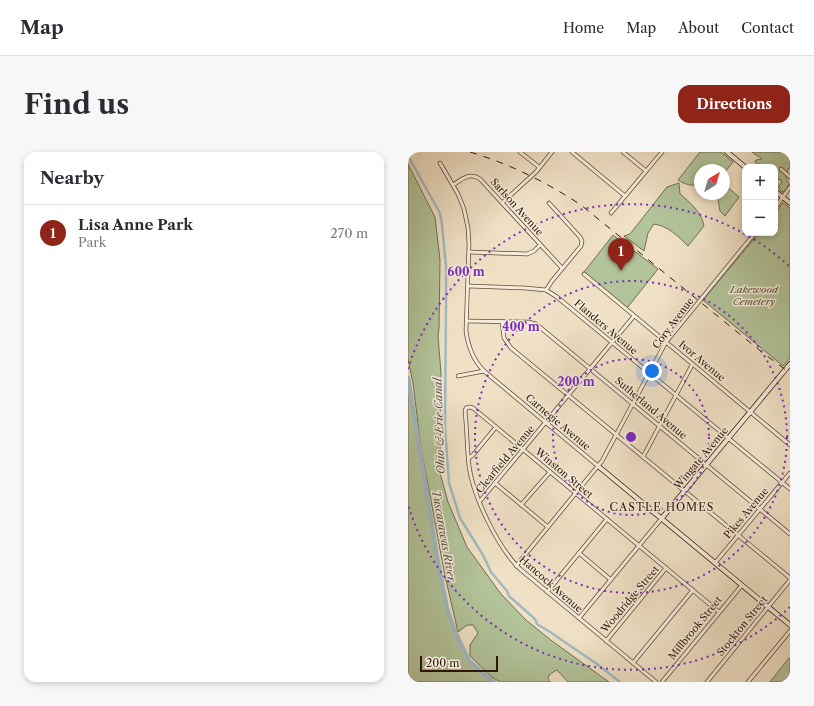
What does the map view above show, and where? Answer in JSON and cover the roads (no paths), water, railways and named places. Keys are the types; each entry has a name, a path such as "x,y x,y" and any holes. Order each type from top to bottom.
{"street":[{"path":"520,152 540,167"},
{"path":"502,203 540,167 552,152"},
{"path":"572,152 626,196"},
{"path":"623,152 646,171"},
{"path":"612,213 662,152"},
{"path":"727,152 742,164"},
{"name":"Carnegie Avenue","path":"440,163 458,194 466,216 469,252 466,331 469,346 475,360 484,371 790,625"},
{"path":"781,169 790,176"},
{"name":"Sarlson Avenue","path":"453,185 468,176 480,179 562,268"},
{"path":"778,204 790,187"},
{"path":"778,194 790,203"},
{"path":"546,290 581,246 582,241 549,203"},
{"name":"Cory Avenue","path":"516,566 598,466 666,342 753,236"},
{"path":"469,252 527,254 534,251 540,245"},
{"name":"Ivor Avenue","path":"584,274 790,445"},
{"name":"Flanders Avenue","path":"468,286 546,290 560,299 790,489"},
{"name":"Clearfield Avenue","path":"480,501 634,316"},
{"name":"Sutherland Avenue","path":"467,321 528,322 536,324 706,465 788,530 790,534"},
{"path":"502,322 502,333 507,344 790,579"},
{"path":"643,457 692,364"},
{"name":"Wingate Avenue","path":"579,618 790,364"},
{"path":"458,376 484,371"},
{"name":"Hancock Avenue","path":"473,408 468,407 465,411 470,469 480,501 498,540 516,566 656,682"},
{"name":"Winston Street","path":"473,408 719,612"},
{"path":"469,458 496,427"},
{"path":"522,505 550,472"},
{"name":"Pikes Avenue","path":"715,563 790,472"},
{"path":"494,483 548,527"},
{"path":"547,592 607,519"},
{"path":"579,553 611,580"},
{"name":"Woodridge Street","path":"606,641 666,568"},
{"name":"Stockton Street","path":"707,682 790,579"},
{"name":"Millbrook Street","path":"662,682 742,585"},
{"path":"633,663 693,590"},
{"path":"748,682 790,631"}],"waterway":[{"name":"Ohio & Erie Canal","path":"408,156 440,213 442,225 446,267 445,427 449,483 460,518 483,555 491,572 507,591 509,596 535,619 537,624 597,664 620,682"},
{"name":"Tuscarawas River","path":"408,378 437,557 447,609 455,632 469,661 494,682"}],"railway":[{"path":"470,152 527,174 581,205 763,353 790,373"}],"place":[{"name":"Lisa Anne Park","path":"621,271"}],"district":[{"name":"CASTLE HOMES","path":"662,507"}],"park label":[{"name":"Lakewood Cemetery","path":"754,294"}]}
